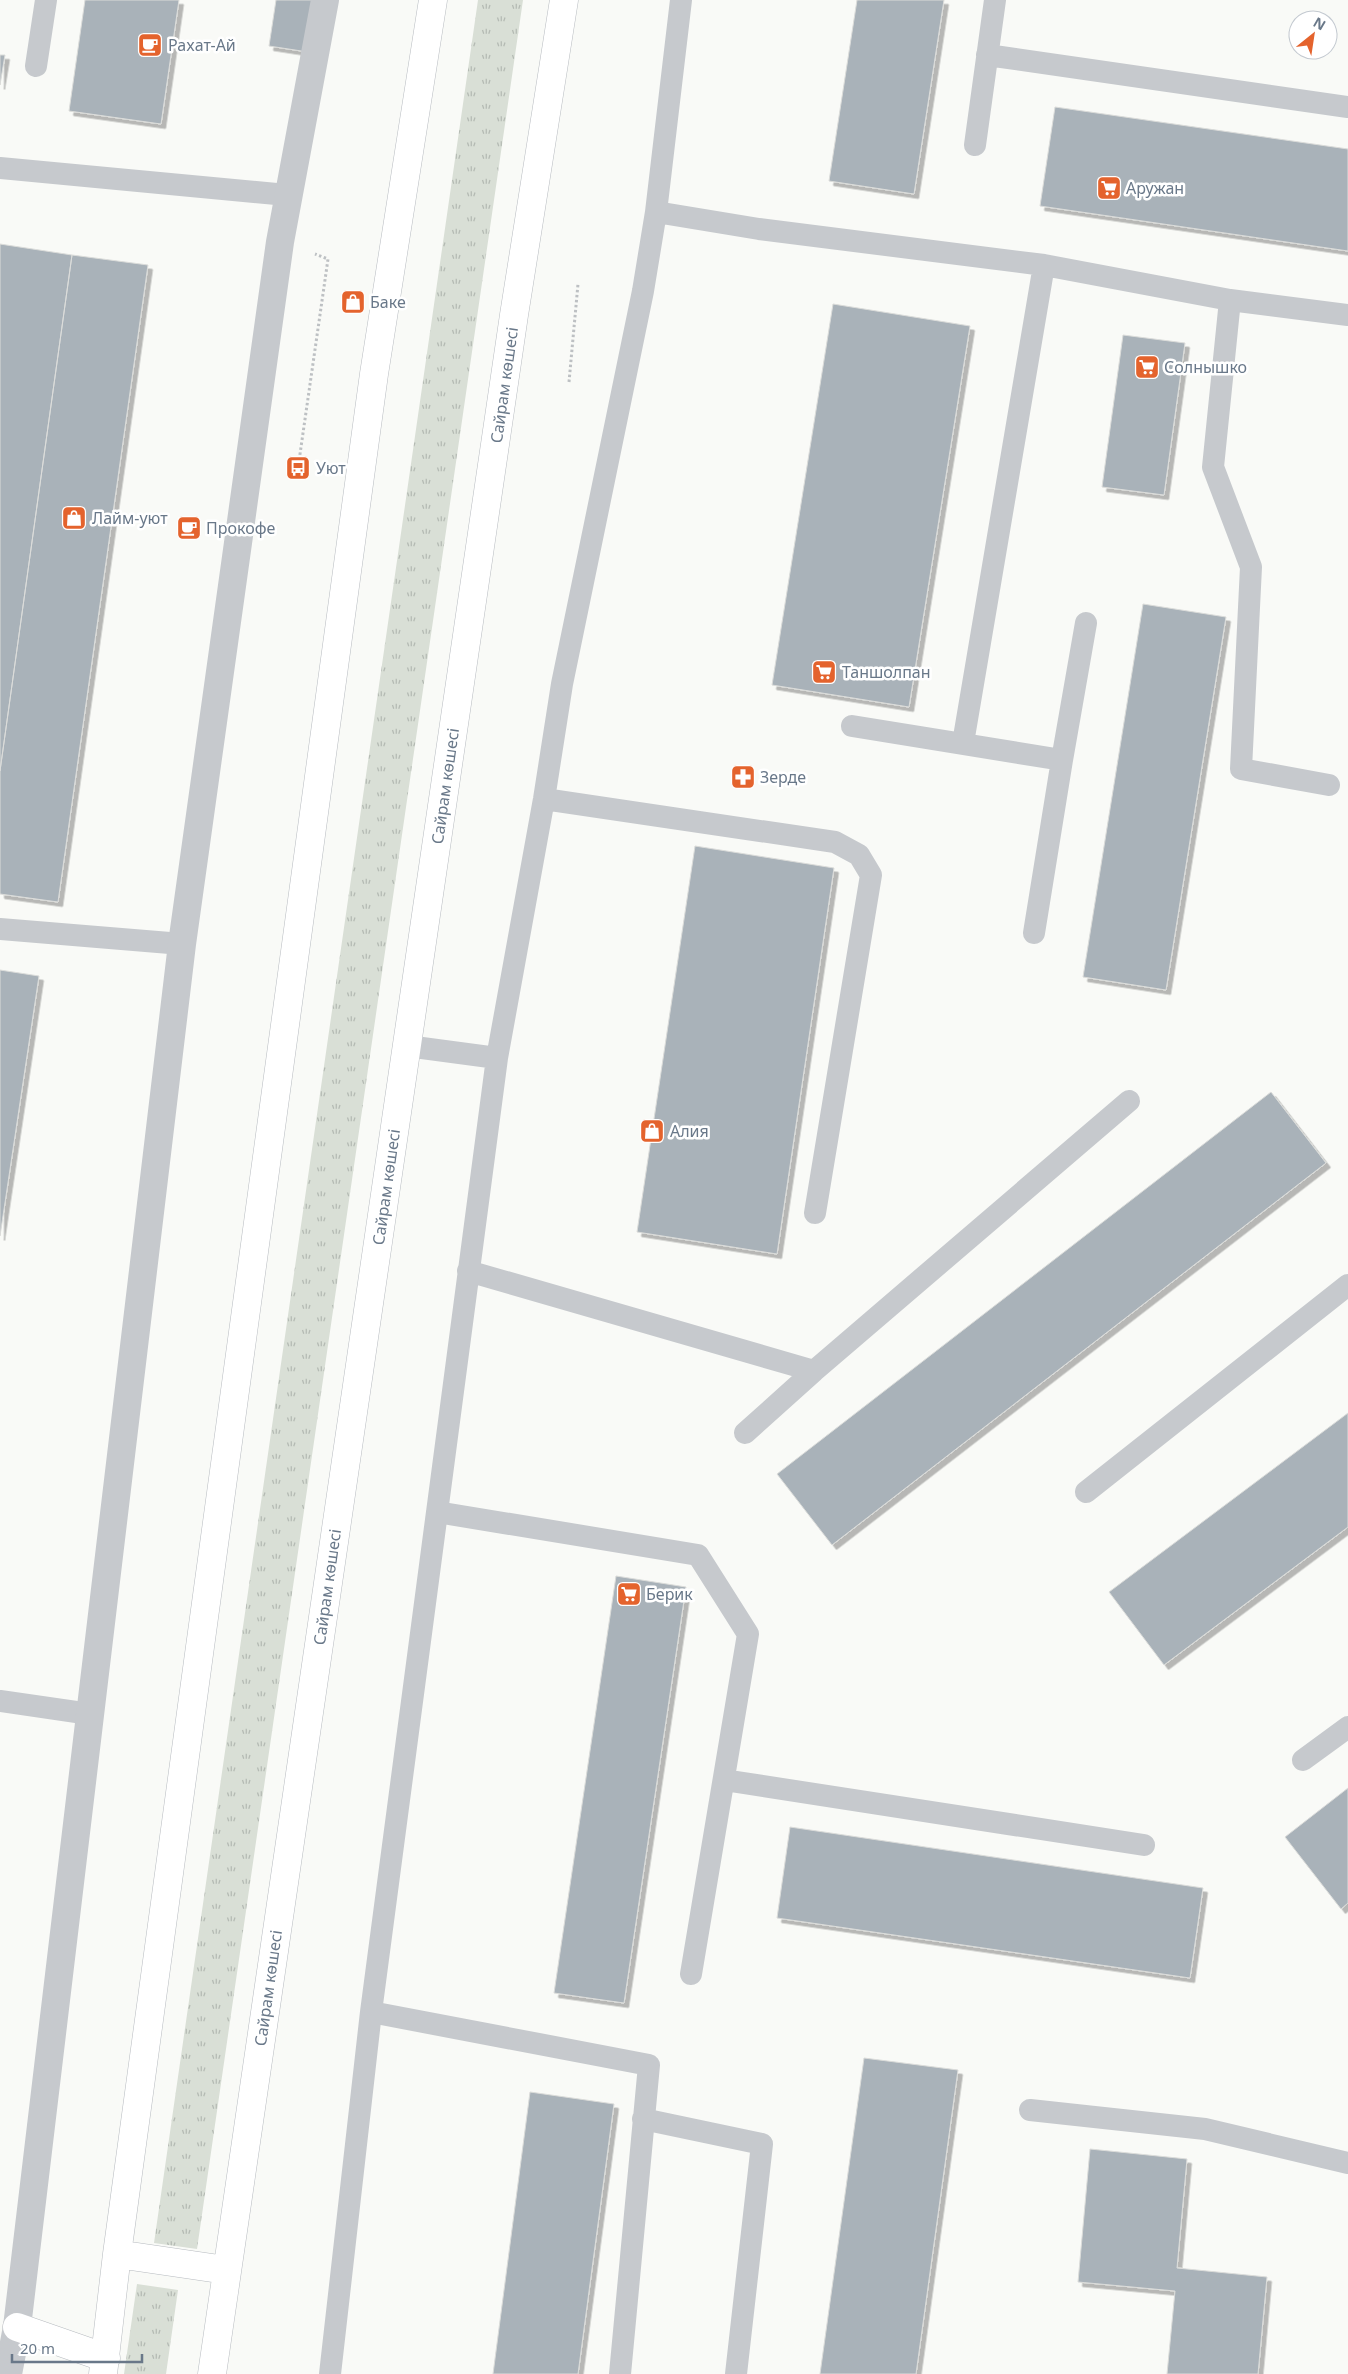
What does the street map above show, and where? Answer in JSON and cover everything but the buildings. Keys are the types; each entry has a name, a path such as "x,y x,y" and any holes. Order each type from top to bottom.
{"main road":[{"path":"16,2327 104,2366 117,2254 374,374 433,0"},
{"name":"Сайрам көшесі","path":"212,2374 513,325 564,0"},
{"path":"117,2254 226,2270"}],"street":[{"path":"8,2374 16,2327 182,944 287,195 325,0"}],"lane":[{"path":"36,66 46,0"},
{"path":"330,2374 371,2012 496,1058 544,799 562,684 643,291 656,212 681,0"},
{"path":"974,145 995,0"},
{"path":"987,55 1348,107"},
{"path":"0,168 287,195"},
{"path":"656,212 759,229 1044,265 1230,300 1348,315"},
{"path":"963,743 1044,265"},
{"path":"1230,300 1213,467 1251,567 1241,769 1329,785"},
{"path":"1034,933 1086,624"},
{"path":"852,726 1062,760"},
{"path":"544,799 835,842 860,855 871,875 815,1213"},
{"path":"0,929 182,944"},
{"path":"407,1046 496,1058"},
{"path":"745,1433 814,1371 1129,1100"},
{"path":"468,1271 814,1371"},
{"path":"1086,1492 1348,1285"},
{"path":"437,1512 698,1555 748,1634 691,1974"},
{"path":"0,1701 90,1714"},
{"path":"1303,1760 1348,1726"},
{"path":"724,1780 1144,1845"},
{"path":"371,2012 649,2065 620,2374"},
{"path":"1030,2110 1205,2129 1348,2162"},
{"path":"643,2119 762,2144 736,2374"}],"path":[{"path":"298,468 328,259"},
{"path":"569,382 578,284"}],"green space":[{"path":"478,0 523,0 197,2249 154,2243"},
{"path":"137,2284 178,2290 166,2374 124,2374"}],"place":[{"name":"Раxат-Ай","path":"150,45"},
{"name":"Аружан","path":"1109,188"},
{"name":"Баке","path":"353,302"},
{"name":"Солнышко","path":"1147,367"},
{"name":"Уют","path":"298,468"},
{"name":"Лайм-уют","path":"74,518"},
{"name":"Прокофе","path":"189,528"},
{"name":"Таншолпан","path":"824,672"},
{"name":"Зерде","path":"743,777"},
{"name":"Алия","path":"652,1131"},
{"name":"Берик","path":"629,1594"}]}
